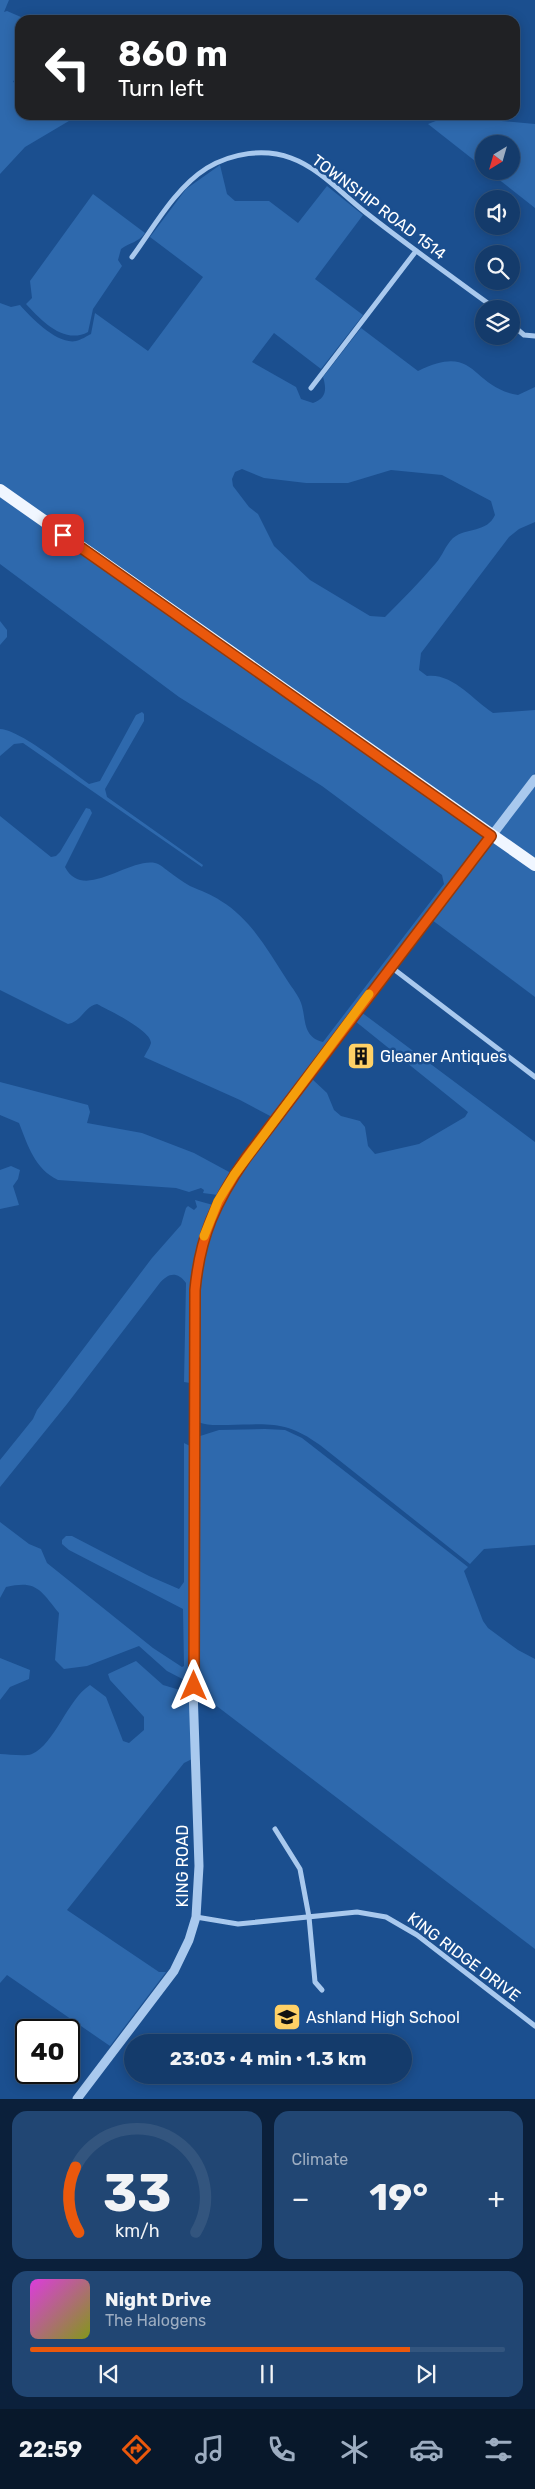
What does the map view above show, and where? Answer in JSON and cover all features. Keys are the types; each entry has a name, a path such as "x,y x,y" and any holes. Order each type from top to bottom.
{"main road":[{"path":"0,490 491,836 535,865"}],"street":[{"name":"TOWNSHIP ROAD 1514","path":"132,257 174,200 196,176 222,161 262,153 291,158 305,165 416,251 484,300"},
{"path":"310,388 416,251"},
{"path":"520,332 524,335 535,336"},
{"name":"KING ROAD","path":"78,2099 174,1971 189,1940 196,1917 198,1866 194,1686 195,1290 205,1233 218,1201 234,1175 535,779"},
{"path":"391,966 535,1077"},
{"path":"274,1829 300,1869 315,1982 322,1990"},
{"name":"KING RIDGE DRIVE","path":"196,1917 238,1924 357,1912 374,1914 398,1922 535,2026"}],"shaded area":[{"path":"0,0 9,0 4,12 7,11 16,15 15,78 13,82 15,83 15,120 71,120 25,147 0,174"},
{"path":"438,120 490,120 535,124 535,208 520,196 520,190 512,190 499,180 520,180 520,135 475,135 475,161 428,124"},
{"path":"220,165 227,194 235,201 269,201 298,223 327,186 363,215 315,279 363,315 321,369 274,333 252,362 296,387 301,399 313,403 321,399 325,390 323,377 361,328 418,371 438,363 452,361 472,369 490,384 502,390 518,395 535,387 535,522 519,529 509,537 421,653 419,670 427,676 436,676 454,683 493,713 535,710 535,773 490,831 0,489 0,303 11,307 20,305 53,335 69,341 78,340 91,334 95,313 148,351 203,277 150,237 186,189","holes":["242,469 264,478 306,483 348,483 391,470 442,475 491,501 495,515 487,525 464,532 453,538 430,570 385,617 370,616 310,580 274,546 258,514 249,507 233,486 232,479 235,472"]},
{"path":"93,194 145,233 140,239 121,249 118,260 122,266 93,309 88,332 70,335 54,329 26,304 32,298 30,281"},
{"path":"0,491 485,836 272,1117 240,1100 144,1057 151,1043 144,1032 97,1004 68,1024 0,990 0,816 51,857 56,856 60,852 86,808 90,809 92,813 65,867 73,877 83,880 94,880 132,866 155,863 190,886 210,894 232,908 258,936 300,999 309,1032 317,1040 323,1042 444,884 442,875 322,786 179,697 0,564"},
{"path":"0,621 7,630 7,637 0,645"},
{"path":"142,712 144,714 144,721 105,789 107,797 203,865 202,867 23,743 14,744 0,756 0,729 9,731 32,743 89,784 100,781 136,715"},
{"path":"535,786 535,860 497,835"},
{"path":"492,842 535,870 535,997 432,920"},
{"path":"361,1012 535,1142 535,1545 484,1549 470,1564 320,1445 297,1431 266,1424 213,1425 198,1422 197,1308 198,1286 205,1244 223,1200 236,1178 311,1078 327,1093 334,1110 341,1116 360,1121 365,1127 368,1146 375,1154 419,1144 465,1117 468,1112 355,1021"},
{"path":"0,1082 88,1105 90,1112 87,1123 142,1133 194,1153 231,1173 218,1195 203,1193 204,1190 201,1188 189,1192 176,1188 58,1180 43,1170 33,1156 19,1123 0,1115"},
{"path":"11,1166 20,1170 18,1179 13,1186 19,1205 0,1209 0,1170"},
{"path":"195,1200 213,1205 204,1227 194,1271 190,1383 184,1382 186,1283 176,1275 172,1275 159,1284 67,1404 0,1487 0,1460 33,1419 37,1410 152,1258 181,1225 186,1208 188,1206 194,1210 197,1207"},
{"path":"219,1430 285,1430 302,1438 468,1567 464,1571 483,1621 488,1628 518,1650 535,1659 535,1949 197,1691 197,1437"},
{"path":"184,1443 190,1446 190,1683 167,1671 139,1646 87,1666 64,1669 55,1660 59,1613 47,1598 31,1586 16,1585 6,1587 0,1598 0,1522 29,1544 41,1549 47,1563 153,1648 182,1667 184,1666 183,1609 69,1550 62,1544 62,1540 66,1536 72,1536 149,1576 179,1589 184,1582"},
{"path":"0,1658 30,1670 29,1679 10,1687 0,1700"},
{"path":"136,1661 163,1685 190,1693 192,1759 184,1763 67,1910 159,1972 166,1972 110,2046 80,2025 80,2019 71,2019 7,1975 0,1983 0,1754 29,1755 40,1749 48,1741 74,1701 90,1685 106,1697 123,1741 129,1743 144,1730 144,1717 110,1680 108,1674"}],"slow traffic":[{"path":"204,1236 218,1201 234,1175 369,994"}],"place":[{"name":"Gleaner Antiques","path":"361,1056"},
{"name":"Ashland High School","path":"287,2017"}],"route":[{"path":"63,535 491,836 246,1158 218,1201 205,1233 200,1251 195,1290 194,1686"}]}
